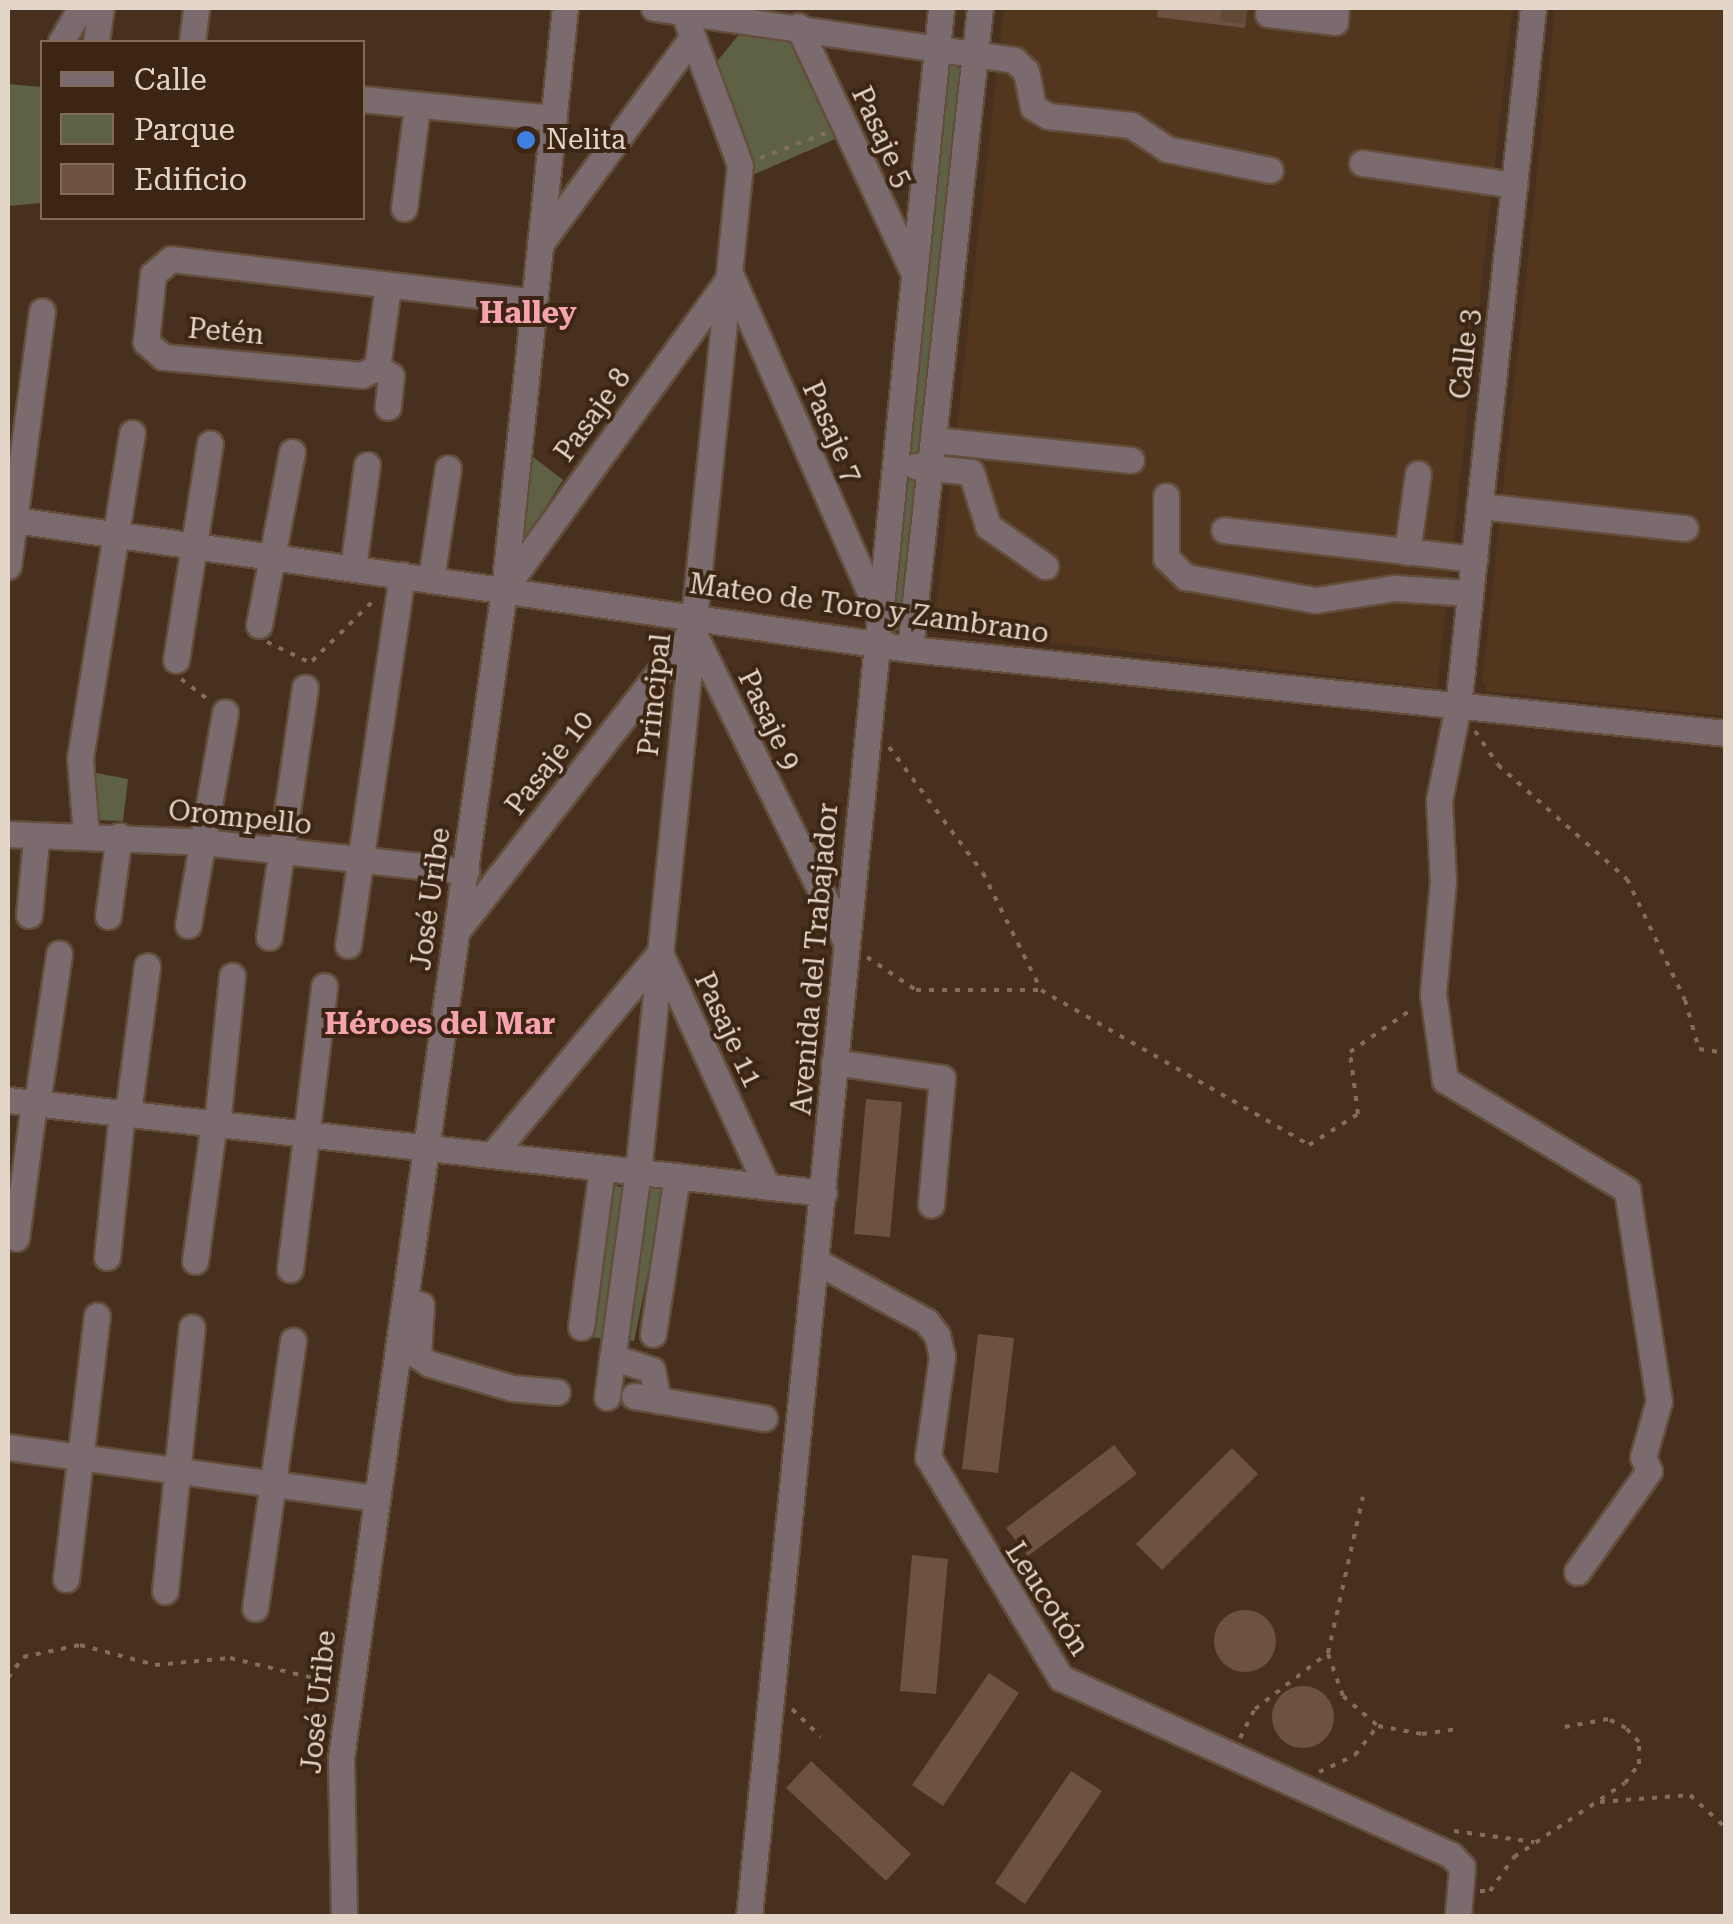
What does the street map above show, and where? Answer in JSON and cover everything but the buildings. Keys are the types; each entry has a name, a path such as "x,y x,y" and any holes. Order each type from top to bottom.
{"street":[{"path":"62,40 81,8"},
{"path":"96,40 101,8"},
{"path":"192,40 196,8"},
{"name":"José Uribe","path":"344,1916 340,1758 504,590 530,302 566,8"},
{"path":"834,8 845,34"},
{"name":"Avenida del Trabajador","path":"749,1916 776,1693 819,1263 834,1062 941,8"},
{"path":"910,649 980,8"},
{"path":"1266,11 1335,22 1336,8"},
{"name":"Calle 3","path":"1533,8 1458,706 1439,800 1442,881 1433,994 1445,1080 1627,1190 1659,1401 1643,1457 1649,1471 1578,1572"},
{"path":"672,9 1014,60 1026,71 1033,107 1048,116 1131,124 1166,149 1270,170"},
{"name":"Principal","path":"607,1397 638,1172 692,623 732,276 740,165 672,9"},
{"name":"Pasaje 5","path":"798,26 913,272"},
{"path":"537,248 689,42"},
{"path":"365,99 554,118"},
{"path":"404,208 417,106"},
{"path":"1362,163 1514,184"},
{"name":"Petén","path":"377,367 362,375 164,357 145,335 153,274 171,259 530,302"},
{"name":"Pasaje 8","path":"504,590 732,276"},
{"name":"Pasaje 7","path":"732,276 878,613"},
{"path":"388,286 377,367 391,376 388,407"},
{"path":"8,566 11,520 42,311"},
{"path":"86,835 80,758 132,434"},
{"path":"934,440 1131,460"},
{"path":"176,660 210,444"},
{"path":"259,625 292,452"},
{"path":"895,463 972,472 988,526 1045,566"},
{"path":"353,568 366,465"},
{"path":"432,579 448,468"},
{"path":"1407,552 1418,474"},
{"path":"1166,496 1166,558 1186,577 1315,600 1394,588 1470,593"},
{"path":"1479,506 1685,528"},
{"name":"Mateo de Toro y Zambrano","path":"11,520 353,568 401,587 432,579 692,623 910,649 1726,733"},
{"path":"1224,530 1474,559"},
{"path":"348,945 401,587"},
{"name":"Pasaje 10","path":"456,932 692,623"},
{"name":"Pasaje 9","path":"692,623 846,943"},
{"path":"269,937 305,688"},
{"path":"188,926 225,712"},
{"name":"Orompello","path":"8,834 36,839 86,835 203,842 466,871"},
{"path":"108,916 119,836"},
{"path":"29,915 36,839"},
{"path":"492,1155 660,953"},
{"name":"Pasaje 11","path":"660,953 767,1187"},
{"path":"16,1238 26,1102 59,954"},
{"path":"107,1257 147,966"},
{"path":"195,1261 216,1124 232,976"},
{"path":"290,1268 324,986"},
{"path":"834,1062 942,1078 931,1204"},
{"path":"26,1102 824,1193"},
{"path":"581,1326 602,1168"},
{"path":"654,1334 677,1176"},
{"name":"Leucotón","path":"819,1263 926,1321 937,1335 942,1356 928,1457 1060,1678 1229,1760 1451,1856 1462,1867 1460,1890"},
{"path":"405,1302 421,1305 418,1356 430,1364 512,1388 556,1392"},
{"path":"66,1579 97,1316"},
{"path":"164,1591 192,1327"},
{"path":"255,1608 293,1341"},
{"path":"614,1349 652,1370 646,1398 764,1418"},
{"path":"8,1447 374,1498"},
{"path":"1458,1916 1460,1890"}],"path":[{"path":"740,165 844,126"},
{"path":"305,688 312,660 363,608 401,587"},
{"path":"259,625 256,638 312,660"},
{"path":"176,660 174,674 225,712"},
{"path":"1458,706 1498,765 1627,879 1685,1000 1699,1049 1726,1052"},
{"path":"868,719 982,873 1041,990"},
{"path":"846,943 916,990 1041,990 1309,1145 1358,1114 1350,1052 1433,994"},
{"path":"1362,1496 1328,1653 1343,1696 1378,1726 1422,1734 1457,1729"},
{"path":"8,1678 23,1657 80,1645 154,1665 230,1658 332,1682 352,1670"},
{"path":"1229,1760 1255,1708 1328,1653"},
{"path":"776,1693 821,1737"},
{"path":"1460,1890 1490,1892 1514,1857 1625,1783 1638,1764 1639,1742 1608,1719 1564,1727"},
{"path":"1318,1772 1355,1754 1378,1726"},
{"path":"1596,1802 1690,1795 1726,1828"}],"shaded area":[{"path":"1004,8 1512,8 1437,688 945,630 935,619"},
{"path":"1555,8 1725,8 1725,716 1487,691 1482,682"}],"green space":[{"path":"742,31 794,37 842,136 748,177 709,71"},
{"path":"955,64 963,75 920,454 912,458 904,452 944,70"},
{"path":"8,84 40,87 40,203 8,206"},
{"path":"528,453 563,480 522,544"},
{"path":"902,479 918,479 902,627 891,634"},
{"path":"91,772 128,779 123,821 96,820"},
{"path":"609,1182 624,1189 604,1339 585,1336"},
{"path":"654,1186 665,1189 634,1341 622,1339 644,1193"}],"tunnel":[{"path":"1221,8 1247,11"}],"place":[{"name":"Nelita","path":"526,140"}],"district":[{"name":"Halley","path":"528,313"},
{"name":"Héroes del Mar","path":"440,1024"}]}
